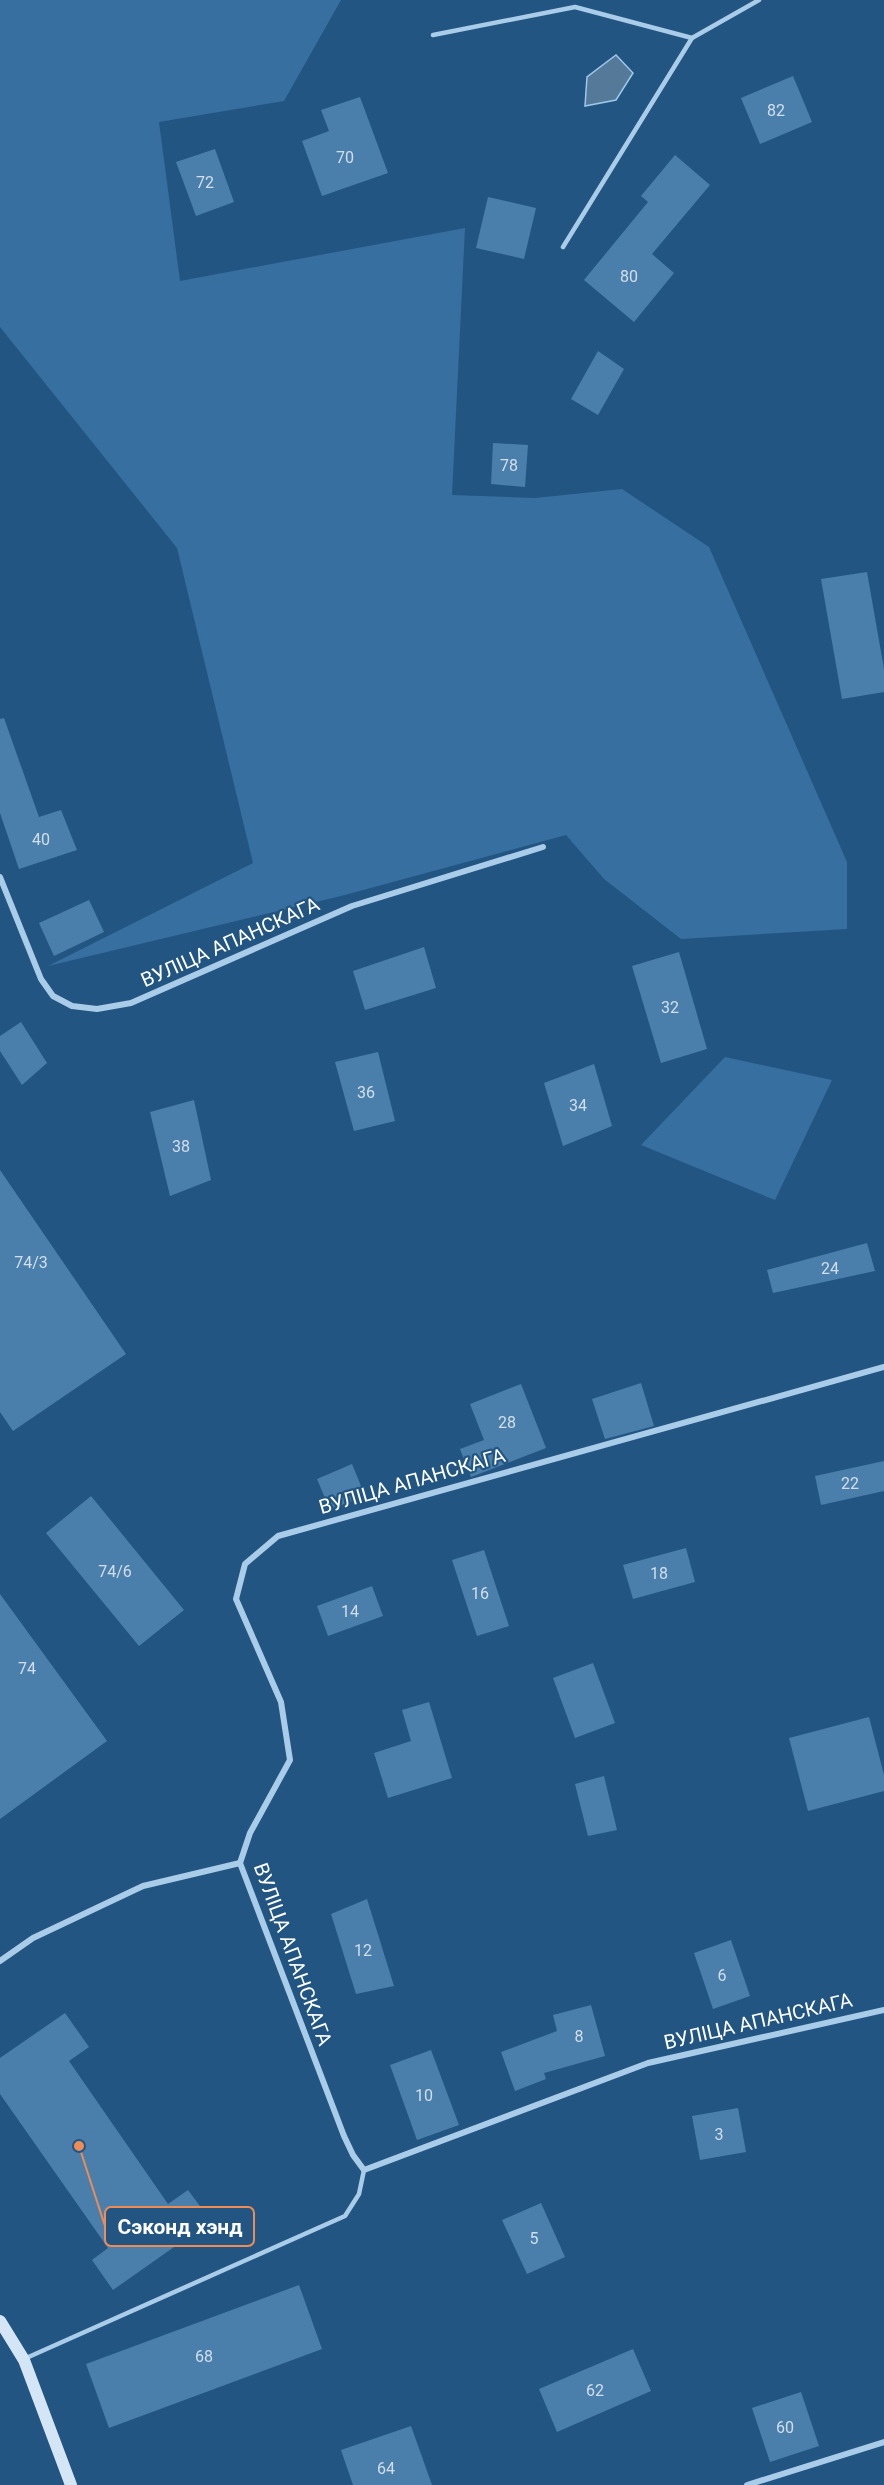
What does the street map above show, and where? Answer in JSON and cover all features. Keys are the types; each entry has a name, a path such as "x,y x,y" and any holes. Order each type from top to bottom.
{"main road":[{"path":"0,2321 24,2360 71,2485"}],"street":[{"name":"ВУЛІЦА АПАНСКАГА","path":"0,878 41,979 53,996 72,1006 97,1009 131,1003 352,906 543,847"},
{"name":"ВУЛІЦА АПАНСКАГА","path":"884,1367 278,1536 245,1563 236,1599 280,1702 290,1760 250,1833 240,1863 344,2136 353,2155 364,2170 648,2063 884,2010"},
{"path":"0,1960 33,1938 143,1886 240,1863"},
{"path":"747,2485 884,2442"}],"lane":[{"path":"563,247 692,38 759,0"},
{"path":"433,35 575,7 692,38"},
{"path":"24,2360 345,2216 359,2194 364,2170"}],"shaded area":[{"path":"0,0 341,0 284,101 159,122 180,281 465,228 452,495 535,498 622,489 709,547 847,862 847,929 681,939 604,879 566,835 341,896 48,966 253,863 177,548 0,327"},
{"path":"616,55 633,73 616,100 585,106 587,77"},
{"path":"725,1057 832,1080 775,1200 641,1145"}],"building":[{"path":"793,76 812,122 760,144 741,98"},
{"path":"360,97 388,173 322,196 302,141 329,131 321,110"},
{"path":"215,149 234,202 196,216 176,162"},
{"path":"675,155 710,185 652,254 674,273 634,322 584,280 648,202 641,196"},
{"path":"488,197 536,208 524,259 476,248"},
{"path":"598,351 624,369 598,415 571,399"},
{"path":"493,443 528,445 525,487 491,484"},
{"path":"867,572 884,669 884,692 842,699 821,579"},
{"path":"4,718 39,817 61,810 77,850 19,869 0,813 0,719"},
{"path":"89,900 104,932 54,956 39,923"},
{"path":"424,947 436,988 365,1010 353,971"},
{"path":"679,952 707,1049 661,1063 632,966"},
{"path":"21,1022 47,1063 22,1085 0,1051 0,1036"},
{"path":"378,1052 395,1121 354,1131 335,1062"},
{"path":"594,1064 612,1126 563,1146 544,1083"},
{"path":"194,1100 211,1180 170,1196 150,1112"},
{"path":"0,1170 126,1354 13,1431 0,1412"},
{"path":"867,1243 875,1271 773,1293 767,1270"},
{"path":"641,1383 654,1426 605,1439 592,1399"},
{"path":"521,1384 546,1448 471,1477 460,1449 484,1440 470,1404"},
{"path":"884,1461 884,1491 821,1505 815,1476"},
{"path":"352,1464 365,1496 330,1510 317,1479"},
{"path":"91,1496 184,1610 139,1646 46,1533"},
{"path":"686,1548 695,1582 633,1599 623,1565"},
{"path":"484,1550 509,1626 477,1636 452,1560"},
{"path":"372,1586 383,1616 328,1636 317,1606"},
{"path":"0,1594 107,1741 0,1819"},
{"path":"593,1663 615,1723 575,1738 553,1678"},
{"path":"429,1702 452,1778 388,1798 374,1753 411,1741 402,1710"},
{"path":"869,1717 884,1775 884,1791 808,1811 789,1738"},
{"path":"604,1776 617,1830 588,1836 575,1784"},
{"path":"367,1899 394,1986 356,1994 331,1914"},
{"path":"731,1940 750,1996 713,2009 694,1953"},
{"path":"591,2005 605,2056 544,2073 546,2079 515,2091 501,2052 557,2031 553,2015"},
{"path":"65,2013 89,2047 69,2061 168,2204 188,2190 211,2221 113,2290 92,2260 108,2248 0,2094 0,2058"},
{"path":"431,2050 459,2125 417,2140 390,2065"},
{"path":"738,2108 746,2152 700,2160 692,2116"},
{"path":"541,2203 565,2257 527,2274 502,2220"},
{"path":"299,2285 322,2349 109,2428 86,2364"},
{"path":"633,2349 651,2391 557,2432 539,2389"},
{"path":"801,2392 819,2446 770,2462 752,2408"},
{"path":"411,2426 432,2485 353,2485 341,2450"}],"place":[{"name":"Сэконд хэнд","path":"79,2146"}]}
